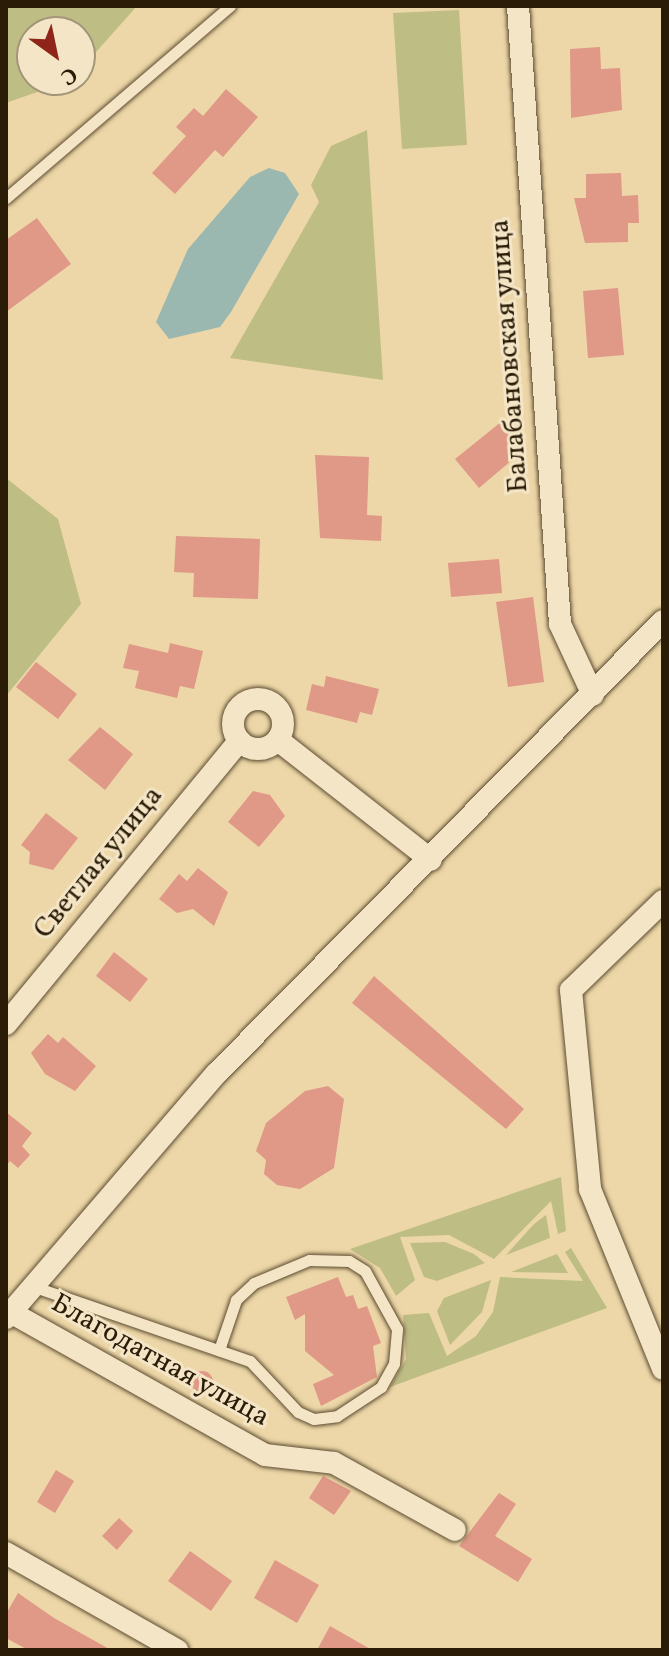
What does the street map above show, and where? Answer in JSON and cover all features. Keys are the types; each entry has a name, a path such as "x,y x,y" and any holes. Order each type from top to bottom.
{"street":[{"name":"Балабановская улица","path":"518,6 560,624 593,695"},
{"path":"9,1315 216,1074 576,715 663,621"},
{"name":"Светлая улица","path":"6,1024 239,741 233,717 258,698 279,709 278,740"},
{"path":"239,741 261,749 278,740 431,860"},
{"path":"663,901 571,990 590,1189 663,1369"},
{"name":"Благодатная улица","path":"9,1315 265,1455 334,1463 455,1530"},
{"path":"6,1553 177,1650"}],"lane":[{"path":"6,198 230,6"},
{"path":"35,1287 250,1361 298,1412 314,1419 337,1416 381,1387 394,1364 397,1329 365,1271 349,1261 309,1260 254,1283 236,1300 219,1350"}],"shaded area":[{"path":"6,6 137,6 96,52 96,16 16,16 16,96 26,96 6,103"},
{"path":"459,10 467,145 402,149 393,13"},
{"path":"367,130 383,380 230,358 319,202 311,185 331,146"},
{"path":"6,478 58,519 81,604 6,696"},
{"path":"561,1177 566,1231 558,1234 551,1201 494,1259 449,1235 400,1237 415,1280 396,1296 380,1268 350,1249"},
{"path":"546,1215 550,1238 506,1255 534,1224"},
{"path":"445,1242 474,1254 485,1263 437,1281 424,1277 410,1243"},
{"path":"571,1248 607,1308 390,1387 406,1359 403,1315 429,1313 447,1356 476,1336 493,1312 500,1277 583,1281 565,1252"},
{"path":"557,1254 568,1273 511,1272"},
{"path":"491,1280 482,1312 450,1345 437,1311 444,1298"}],"water":[{"path":"269,168 285,173 299,194 231,312 220,327 169,339 156,322 188,249 250,177"}],"building":[{"path":"600,47 601,69 620,68 622,110 571,118 570,49"},
{"path":"226,89 258,117 223,157 215,150 175,194 152,173 186,136 176,127 194,108 203,116"},
{"path":"621,173 622,196 638,195 639,223 628,223 628,242 585,243 574,198 586,198 586,174"},
{"path":"37,218 71,264 6,312 6,240"},
{"path":"618,288 624,355 588,358 583,291"},
{"path":"501,422 524,450 479,488 455,459"},
{"path":"315,455 369,457 367,515 382,516 381,541 320,538"},
{"path":"176,536 260,539 258,599 193,597 194,573 174,572"},
{"path":"499,559 502,593 451,597 448,563"},
{"path":"533,597 544,682 508,687 496,602"},
{"path":"170,643 203,651 194,689 180,686 177,698 135,688 139,671 123,668 129,644 168,653"},
{"path":"36,662 77,694 58,719 16,687"},
{"path":"326,676 379,689 372,715 360,712 357,723 306,710 312,684 324,687"},
{"path":"100,727 133,754 105,790 68,760"},
{"path":"253,791 270,795 285,816 259,847 228,822"},
{"path":"46,813 78,838 53,870 29,864 30,852 21,845"},
{"path":"198,868 228,892 214,926 193,909 177,913 159,899 179,874 187,881"},
{"path":"114,952 148,979 130,1002 96,976"},
{"path":"374,976 524,1109 506,1129 352,1003"},
{"path":"48,1034 58,1043 63,1037 96,1066 75,1091 45,1074 31,1053"},
{"path":"328,1086 344,1099 334,1168 300,1189 277,1185 264,1174 266,1160 256,1151 266,1123 305,1091"},
{"path":"6,1112 32,1133 22,1146 30,1155 18,1168 10,1161 6,1166"},
{"path":"338,1277 346,1297 353,1295 358,1309 367,1306 381,1343 373,1346 377,1377 321,1406 313,1384 334,1375 305,1351 305,1314 295,1320 286,1297"},
{"path":"202,1371 210,1374 213,1382 210,1390 202,1393 194,1390 191,1382 194,1374"},
{"path":"56,1470 74,1481 55,1513 37,1502"},
{"path":"323,1476 351,1491 334,1515 309,1498"},
{"path":"499,1493 516,1504 495,1536 532,1559 518,1582 459,1546"},
{"path":"119,1518 133,1531 117,1550 102,1536"},
{"path":"190,1551 232,1581 211,1611 168,1581"},
{"path":"275,1560 319,1585 297,1623 254,1598"},
{"path":"18,1593 54,1618 111,1650 28,1650 6,1638 6,1614"},
{"path":"330,1626 372,1650 317,1650"}]}
